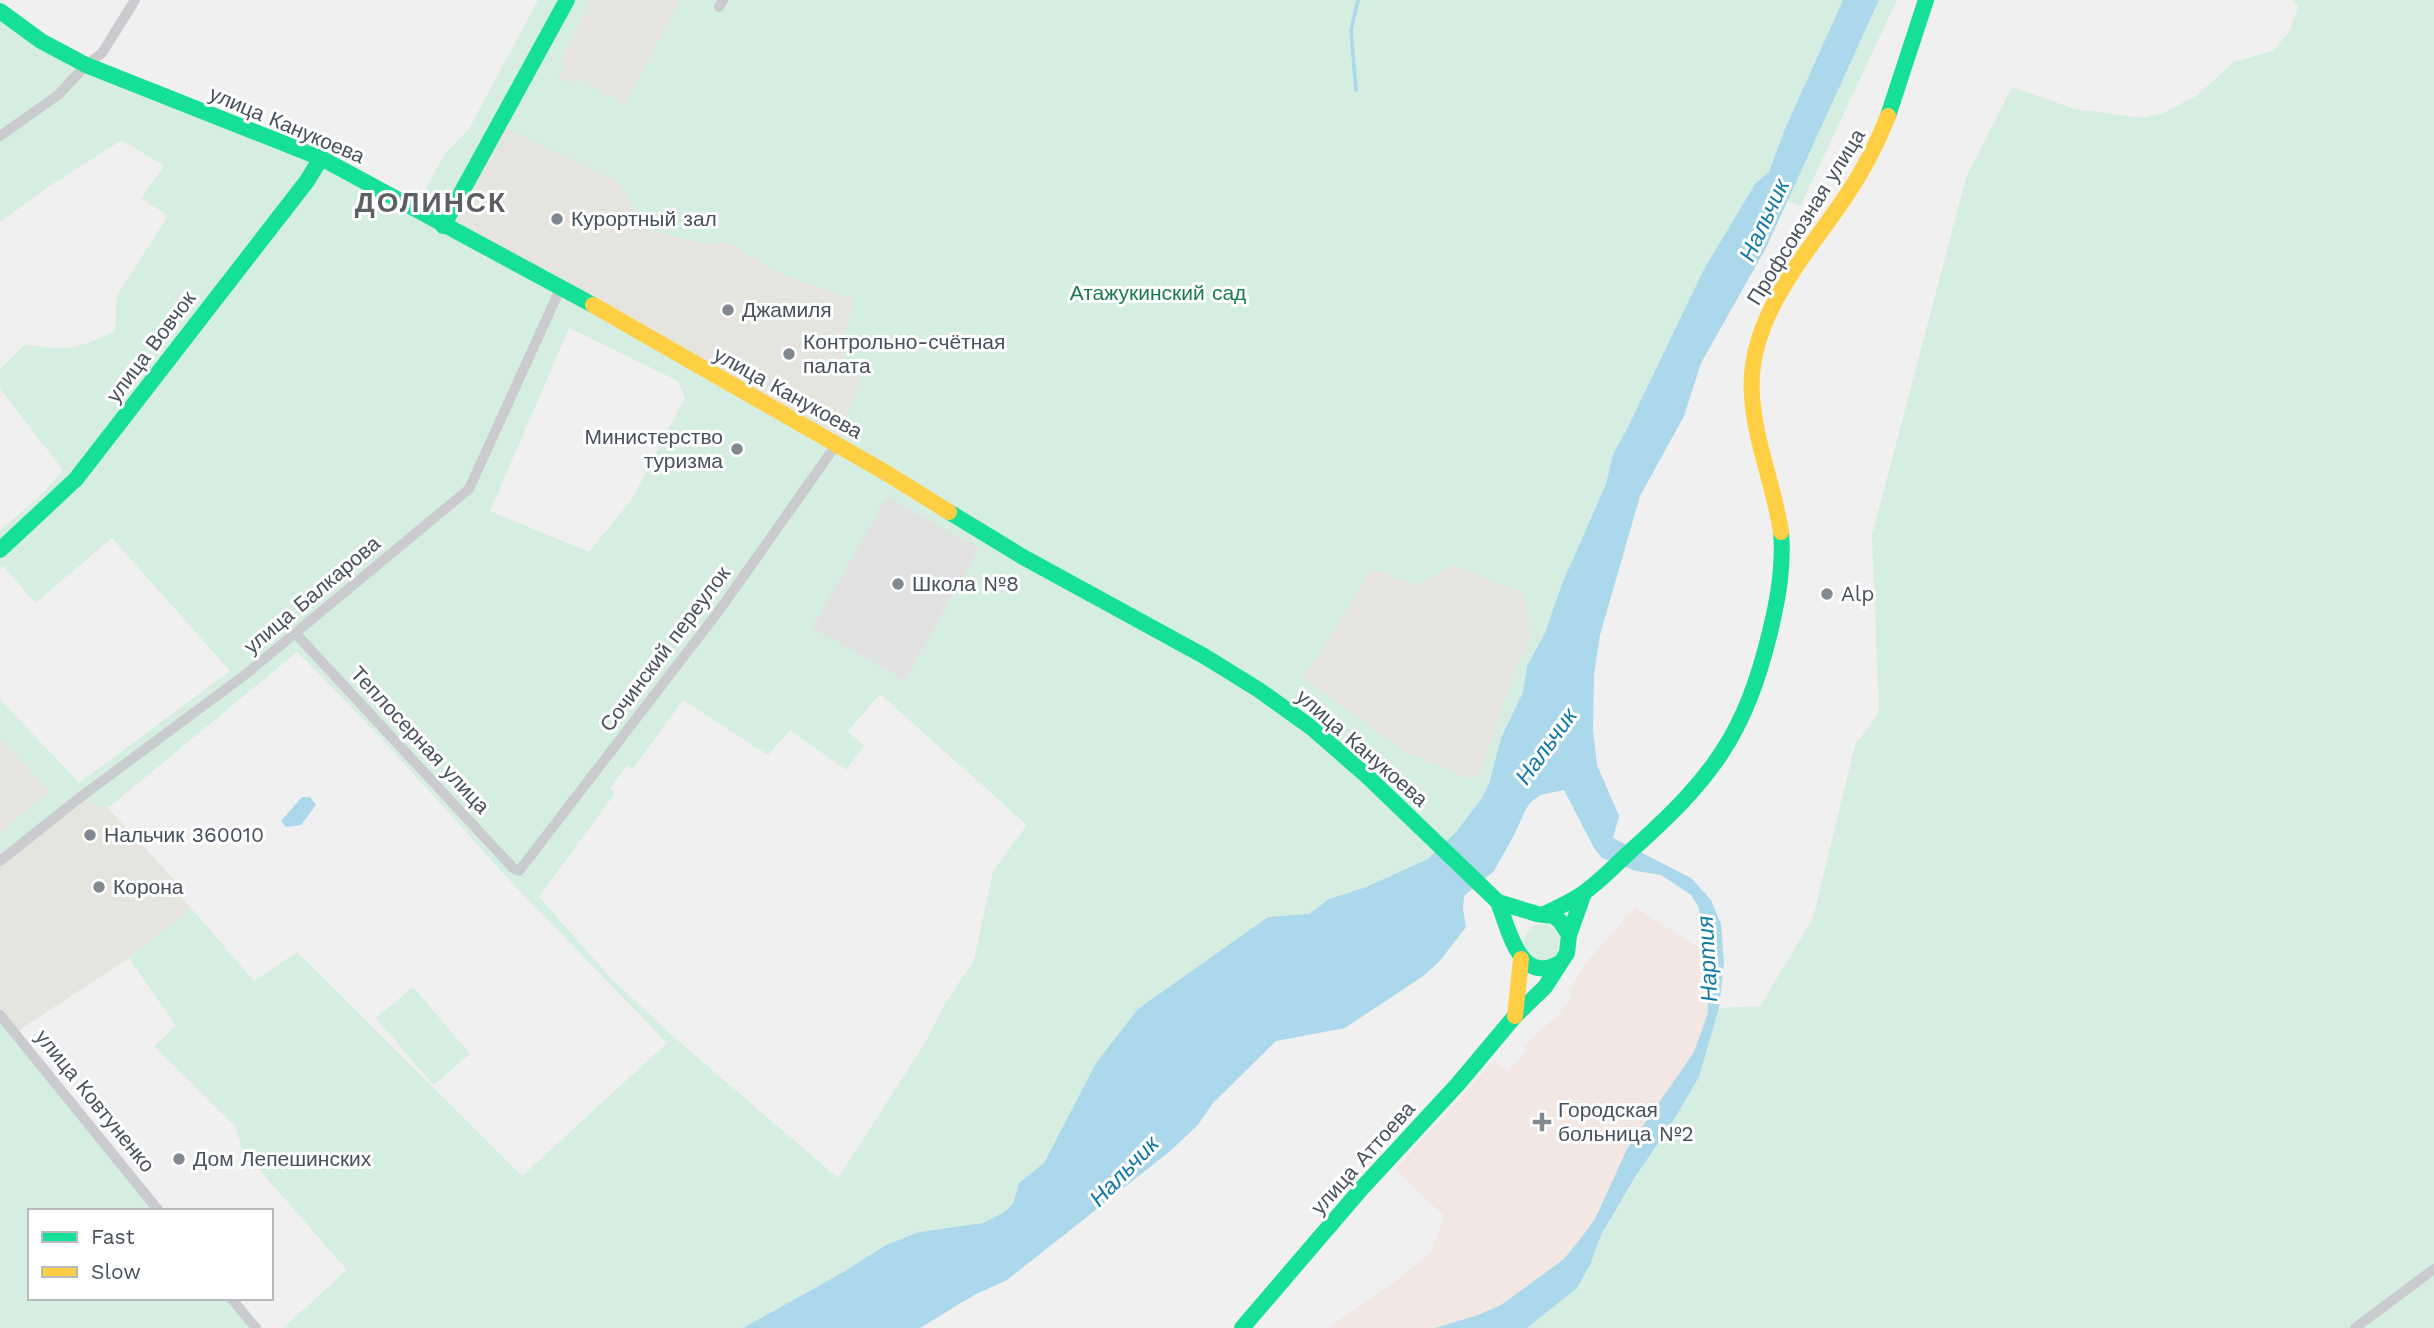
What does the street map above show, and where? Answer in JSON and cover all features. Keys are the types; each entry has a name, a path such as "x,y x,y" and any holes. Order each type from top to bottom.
{"street":[{"path":"0,136 58,95 86,65 102,53 135,0"},
{"path":"443,226 566,0"},
{"name":"Профсоюзная улица","path":"1584,893 1678,808 1716,766 1743,721 1758,685 1775,614 1782,535 1770,476 1756,429 1751,389 1755,352 1772,307 1791,273 1853,186 1881,135 1926,0"},
{"name":"улица Канукоева","path":"0,11 41,41 86,65 321,158 443,226 561,287 836,445 1023,557 1169,636 1259,690 1332,745 1498,902"},
{"name":"улица Вовчок","path":"0,550 76,479 307,181 321,158"},
{"name":"улица Балкарова","path":"0,861 296,634 470,489 561,287"},
{"name":"Сочинский переулок","path":"518,870 523,869 721,608 836,445"},
{"name":"Теплосерная улица","path":"296,634 518,870"},
{"path":"1515,1016 1517,930 1522,923 1584,893"},
{"path":"1498,902 1518,953 1534,968 1541,969 1549,968 1562,960 1584,893"},
{"path":"1498,902 1560,920 1569,935"},
{"name":"улица Аттоева","path":"1242,1328 1515,1016 1545,987 1562,960"},
{"name":"улица Ковтуненко","path":"0,1015 157,1209"},
{"path":"2355,1328 2434,1269"},
{"path":"233,1300 256,1328"}],"shaded area":[{"path":"592,0 680,0 625,104 576,79 572,85 558,78 565,66 561,64 562,57"},
{"path":"499,123 618,182 645,229 708,245 726,242 784,275 854,299 840,350 861,382 836,445 443,226"},
{"name":"Школа №8","path":"886,496 979,548 905,680 812,628"},
{"path":"1454,565 1523,593 1531,635 1516,669 1478,777 1466,778 1402,750 1302,677 1319,655 1371,569 1418,585"},
{"path":"0,738 50,792 0,832"},
{"path":"78,799 108,808 181,887 177,891 191,908 129,958 15,1033 0,1015 0,861"},
{"name":"Городская больница №2","path":"1635,907 1704,951 1707,961 1708,1013 1694,1052 1627,1149 1595,1219 1564,1259 1501,1305 1478,1315 1435,1328 1328,1328 1405,1274 1432,1250 1444,1216 1395,1170 1494,1060 1508,1072 1526,1051 1523,1045 1562,1012 1560,1010 1572,997 1569,991 1585,964"}],"green space":[{"name":"Атажукинский сад","path":"538,0 592,0 562,56 561,64 565,66 559,78 572,85 576,79 625,104 680,0 1843,0 1784,131 1769,172 1755,185 1704,269 1613,454 1606,484 1545,633 1527,666 1523,692 1501,738 1489,784 1482,798 1456,832 1428,859 1366,887 1329,899 1309,914 1268,917 1187,976 1096,1063 1044,1163 1019,1183 1013,1204 1003,1213 983,1223 919,1232 886,1245 743,1328 283,1328 347,1270 242,1150 236,1127 154,1046 176,1026 129,958 191,908 254,981 297,952 522,1176 667,1043 513,884 380,737 297,652 108,808 78,799 0,861 0,832 50,792 0,738 0,699 79,783 230,671 112,538 35,603 3,566 0,568 0,530 37,499 63,470 0,389 0,369 25,344 51,348 71,347 91,342 115,331 117,295 168,216 141,198 164,166 122,140 48,187 0,222 0,11 23,28 414,209 444,155 469,129","holes":["499,124 618,182 645,229 709,245 726,242 784,275 854,299 840,350 860,382 836,444 443,226","569,328 678,381 685,398 632,499 589,552 490,511","887,497 979,548 905,680 812,628","1454,565 1523,593 1531,636 1516,669 1478,777 1466,778 1402,750 1302,677 1319,655 1371,569 1418,585","880,694 1027,825 993,871 974,960 946,1002 925,1043 838,1178 675,1038 611,978 539,897 615,793 610,788 627,765 633,769 683,700 768,755 790,730 846,770 864,746 848,731"]},
{"path":"1879,0 1897,0 1800,207 1787,200"},
{"path":"2292,0 2434,0 2434,1328 1527,1328 1577,1288 1590,1265 1601,1235 1699,1077 1719,1008 1760,1006 1813,918 1855,745 1879,713 1872,535 1966,178 2012,87 2075,109 2143,118 2163,113 2196,96 2234,62 2273,51 2289,32 2298,7"},
{"path":"1542,924 1555,929 1560,942 1555,955 1542,960 1529,955 1524,942 1529,929"},
{"path":"413,987 470,1054 433,1085 376,1018"},
{"path":"0,1015 157,1209 28,1209 28,1300 233,1300 256,1328 0,1328"}],"water":[{"path":"1843,0 1879,0 1766,248 1701,363 1684,416 1640,496 1600,635 1594,675 1593,730 1597,765 1619,816 1613,838 1691,878 1711,900 1721,924 1724,963 1719,1008 1699,1077 1601,1235 1590,1265 1577,1288 1527,1328 1435,1328 1501,1305 1564,1259 1595,1219 1627,1149 1694,1052 1708,1013 1705,934 1698,906 1691,895 1661,875 1636,871 1602,858 1594,848 1564,790 1540,795 1531,802 1494,871 1464,896 1466,927 1439,962 1422,977 1345,1028 1276,1041 1213,1103 1197,1126 1169,1152 1007,1280 974,1295 920,1328 743,1328 886,1245 919,1232 983,1223 1003,1213 1013,1204 1019,1183 1044,1163 1096,1063 1138,1009 1268,917 1309,914 1329,899 1366,887 1428,859 1456,832 1482,798 1489,784 1501,738 1523,692 1527,666 1545,633 1562,584 1606,484 1613,454 1704,269 1755,184 1769,172 1784,131"},
{"path":"302,797 310,797 316,805 301,825 286,827 281,821"}],"waterway":[{"path":"1356,90 1351,30 1358,0"}],"traffic: fast":[{"path":"443,226 567,0"},
{"path":"1888,116 1926,0"},
{"path":"0,11 41,41 86,65 321,158 593,305"},
{"path":"0,550 76,479 307,181 321,158"},
{"path":"949,512 1023,557 1204,656 1259,690 1312,728 1367,776 1498,902 1553,916 1560,921 1569,935"},
{"path":"1545,914 1578,897 1602,878 1685,799 1722,752 1749,699 1770,632 1780,582 1781,532"},
{"path":"1242,1328 1362,1188 1458,1084 1515,1016 1545,987 1567,953 1569,935 1584,893"},
{"path":"1498,902 1512,940 1526,961 1535,967 1547,968 1561,962"}],"traffic: slow":[{"path":"1781,532 1752,396 1753,367 1759,340 1782,289 1858,177 1888,116"},
{"path":"593,305 888,474 949,512"},
{"path":"1515,1016 1521,959"}],"place":[{"name":"Курортный зал","path":"557,219"},
{"name":"Джамиля","path":"728,310"},
{"name":"Контрольно-счётная палата","path":"789,354"},
{"name":"Министерство туризма","path":"737,449"},
{"name":"Школа №8","path":"898,584"},
{"name":"Alp","path":"1827,594"},
{"name":"Нальчик 360010","path":"90,835"},
{"name":"Корона","path":"99,887"},
{"name":"Городская больница №2","path":"1542,1122"},
{"name":"Дом Лепешинских","path":"179,1159"}],"district":[{"name":"ДОЛИНСК","path":"431,202"}],"water label":[{"name":"Нальчик","path":"1764,220"},
{"name":"Нальчик","path":"1546,746"},
{"name":"Нартия","path":"1707,959"},
{"name":"Нальчик","path":"1124,1171"}]}
